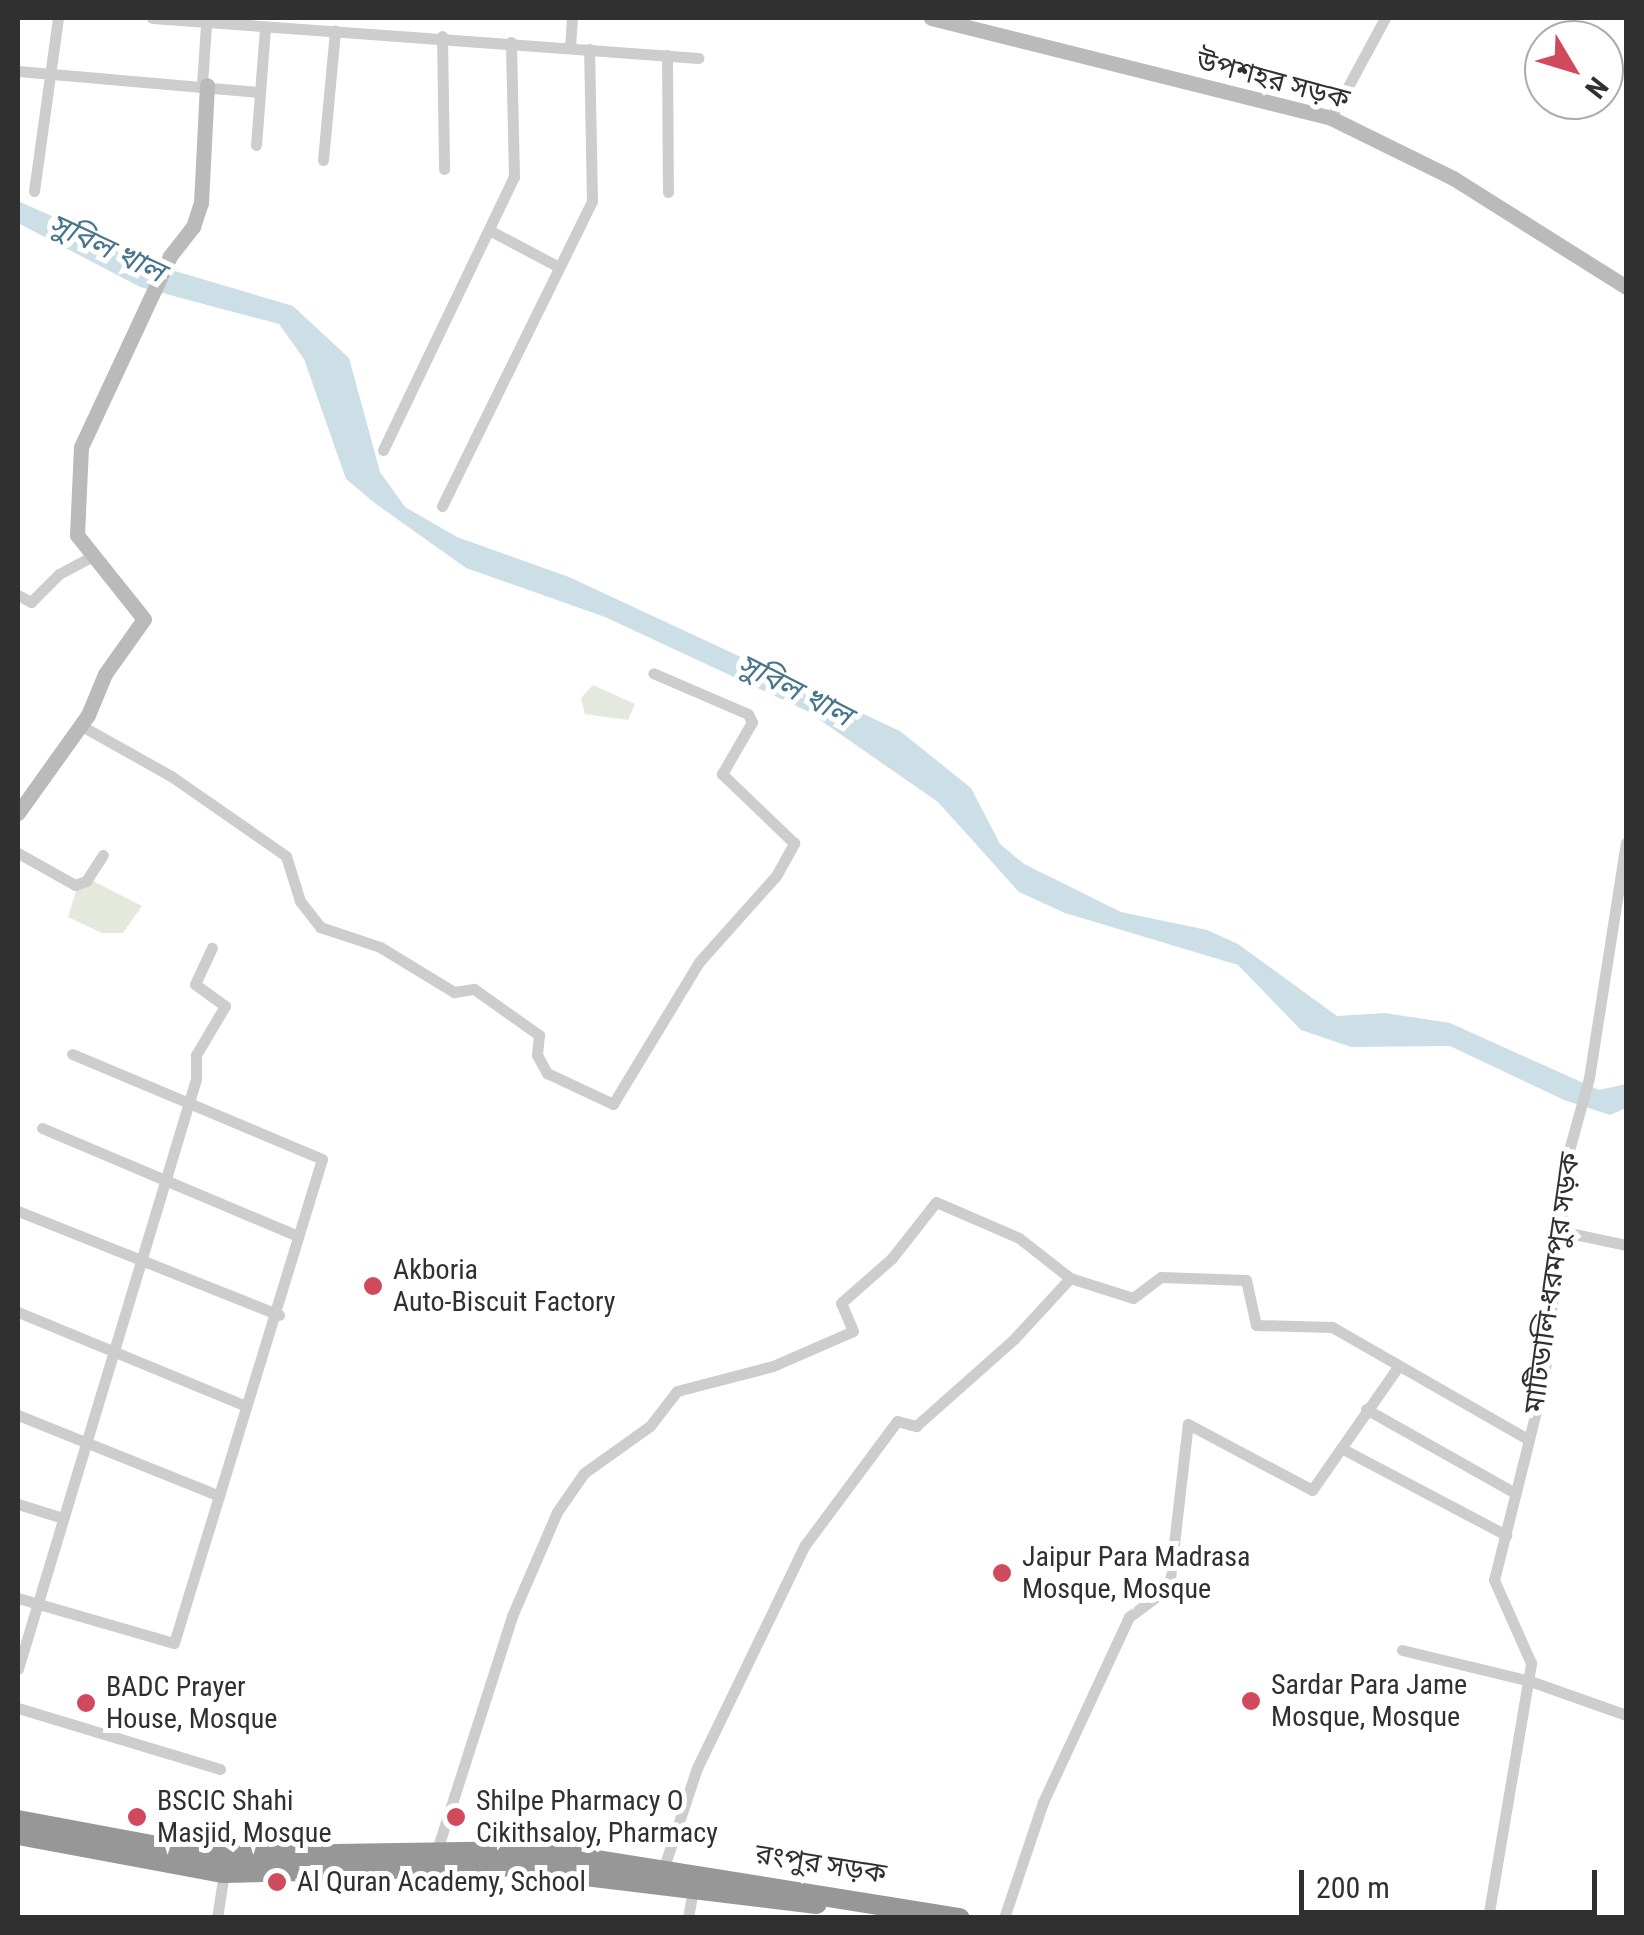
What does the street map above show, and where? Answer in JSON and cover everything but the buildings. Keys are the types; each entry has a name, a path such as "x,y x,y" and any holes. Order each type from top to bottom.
{"highway":[{"name":"রংপুর সড়ক","path":"18,1820 210,1856 540,1851 960,1918"},
{"name":"রংপুর সড়ক","path":"18,1835 224,1873 503,1866 888,1918"}],"street":[{"path":"34,190 58,18"},
{"path":"152,18 442,36 699,58"},
{"path":"418,35 419,18"},
{"path":"570,47 572,18"},
{"name":"উপশহর সড়ক","path":"931,18 1331,118 1453,178 1626,286"},
{"path":"1331,118 1385,18"},
{"path":"18,813 80,725 105,674 144,619 76,535 81,447 170,256 193,227 201,203 206,24"},
{"path":"256,144 265,28"},
{"path":"323,160 335,31"},
{"path":"442,36 444,169"},
{"path":"383,450 514,176 511,42"},
{"path":"442,506 592,201 589,48"},
{"path":"666,55 668,192"},
{"path":"18,71 260,92"},
{"path":"489,230 560,267"},
{"path":"18,595 31,602 59,574 93,556"},
{"path":"80,725 171,776 286,856 300,901 320,926 380,948 454,992 474,990 539,1035 540,1067 613,1104 699,962 776,876 794,843 722,774 752,722 748,714 653,672"},
{"path":"1626,843 1614,901 1626,907"},
{"path":"18,853 75,886 104,855"},
{"name":"মাটিডালি-ধরমপুর সড়ক","path":"1488,1918 1530,1681 1527,1648 1494,1591 1544,1379 1560,1231 1579,1112 1589,1078 1614,901"},
{"path":"18,1668 186,1102 196,1055 226,1006 195,984 212,948"},
{"path":"18,1598 174,1642 244,1406 279,1315 322,1159 72,1054"},
{"path":"42,1128 298,1236"},
{"path":"437,1850 512,1616 557,1512 584,1473 650,1426 677,1391 773,1366 852,1331 841,1304 892,1258 936,1202 1019,1238 1070,1278 1133,1298 1161,1277 1246,1280 1256,1325 1332,1327 1396,1368 1529,1440"},
{"path":"18,1211 279,1315"},
{"path":"1560,1231 1626,1245"},
{"path":"664,1868 697,1768 805,1545 897,1421 916,1426 1070,1278"},
{"path":"18,1312 114,1348 244,1406"},
{"path":"1004,1918 1043,1802 1110,1670 1129,1617 1169,1588 1188,1424 1312,1490 1396,1368"},
{"path":"1366,1409 1515,1494"},
{"path":"18,1415 86,1439 219,1496"},
{"path":"1340,1448 1506,1535"},
{"path":"18,1504 64,1518"},
{"path":"1402,1650 1530,1681 1626,1715"},
{"path":"18,1708 220,1769"},
{"path":"217,1918 224,1873"},
{"path":"688,1918 693,1889"}],"shaded area":[{"path":"593,685 635,704 628,720 585,714 581,698"},
{"path":"91,880 142,906 123,933 102,933 68,917 77,888"}],"water":[{"name":"সুবিল খাল","path":"18,201 175,271 293,306 349,358 380,472 405,507 457,537 569,577 900,731 971,788 1000,844 1024,864 1121,912 1207,930 1238,944 1337,1016 1385,1013 1450,1023 1599,1090 1626,1084 1626,1108 1610,1115 1564,1100 1450,1046 1351,1047 1301,1030 1238,965 1065,913 1019,892 938,802 807,711 605,617 466,568 346,479 304,359 279,324 140,287 18,223"}],"place":[{"name":"Akboria Auto-Biscuit Factory","path":"373,1286"},
{"name":"Jaipur Para Madrasa Mosque, Mosque","path":"1002,1573"},
{"name":"Sardar Para Jame Mosque, Mosque","path":"1251,1701"},
{"name":"BADC Prayer House, Mosque","path":"86,1703"},
{"name":"BSCIC Shahi Masjid, Mosque","path":"137,1817"},
{"name":"Shilpe Pharmacy O Cikithsaloy, Pharmacy","path":"456,1817"},
{"name":"Al Quran Academy, School","path":"277,1882"}]}
